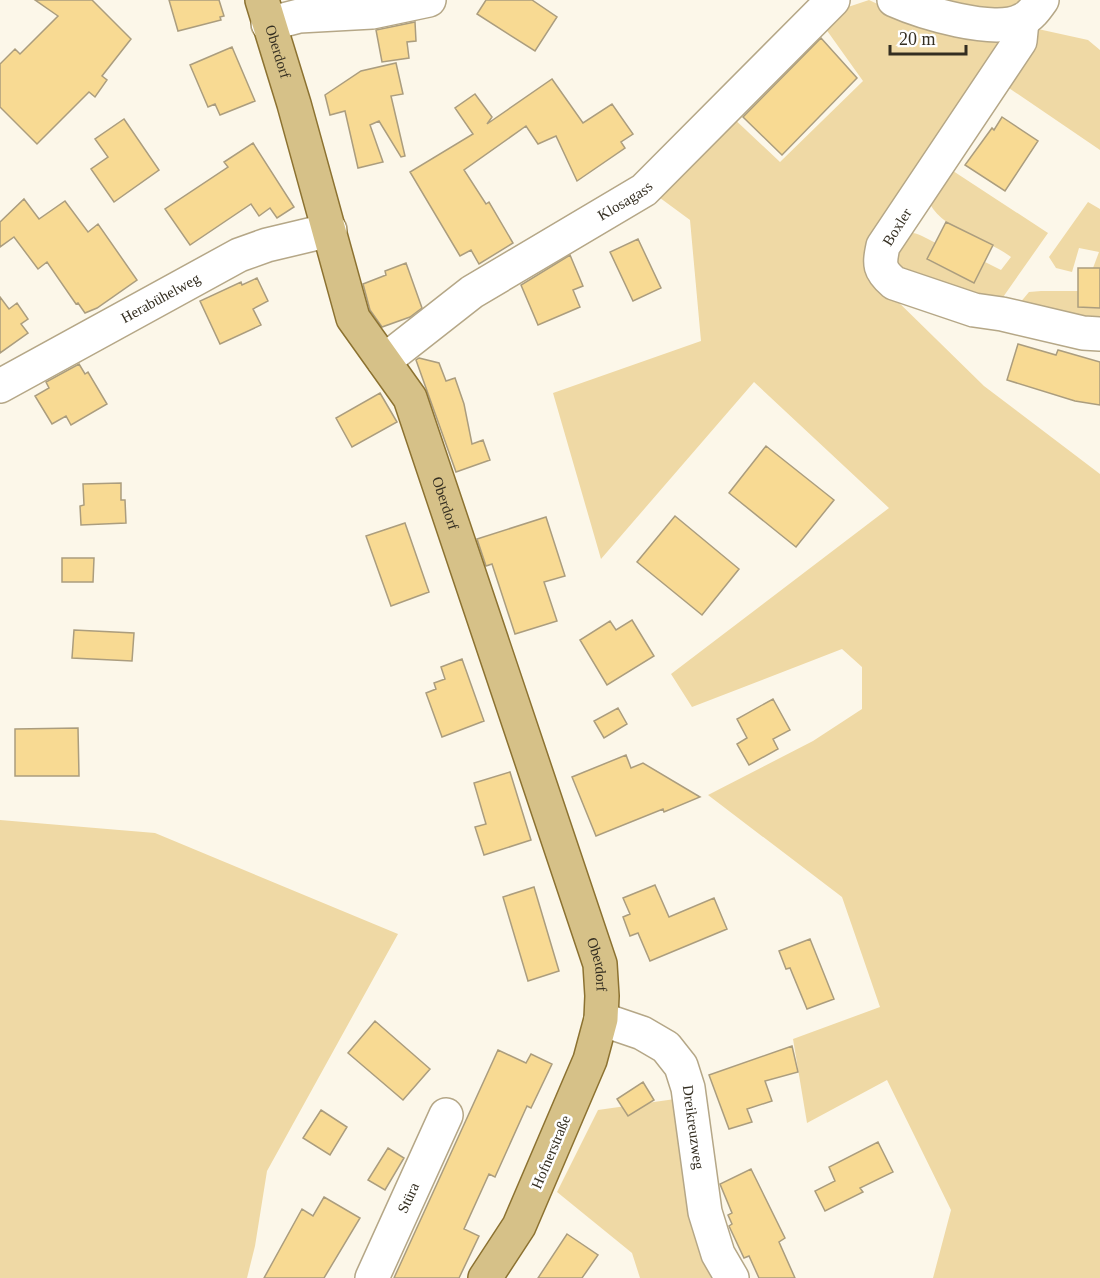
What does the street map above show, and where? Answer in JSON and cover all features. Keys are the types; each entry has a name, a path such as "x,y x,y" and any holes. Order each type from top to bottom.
{"main road":[{"name":"Oberdorf","path":"265,12 294,104 353,318 410,398 600,964 601,1019"},
{"name":"Hofnerstraße","path":"485,1278 519,1226 590,1060 601,1019"}],"street":[{"path":"265,12 299,15 372,12 429,0"},
{"name":"Klosagass","path":"384,362 472,292 644,190 833,0"},
{"path":"894,0 917,10 955,20 1002,25 1032,10"},
{"name":"Boxler","path":"1032,10 1020,41 884,246 880,263 884,274 894,284 974,310 1002,314 1083,333 1100,334"},
{"name":"Herabühelweg","path":"0,386 239,255 330,230"},
{"name":"Dreikreuzweg","path":"601,1019 642,1033 666,1047 681,1066 688,1088 705,1212 718,1254 732,1278"},
{"name":"Stüra","path":"372,1278 446,1115"}],"shaded area":[{"path":"869,0 926,28 946,35 968,37 1006,35 867,255 887,291 984,386 1100,474 1100,1278 933,1278 951,1210 887,1080 807,1123 793,1039 880,1007 842,897 708,795 813,741 862,709 862,667 842,649 692,707 671,674 889,508 754,382 601,559 553,393 701,341 690,220 652,192 730,115 780,162 863,81 823,25 845,8"},
{"path":"916,0 1028,0 998,15"},
{"path":"1038,29 1088,40 1100,50 1100,150 1003,84"},
{"path":"947,167 1048,233 1001,300 992,304 895,268 901,241 904,236 913,233 936,243 928,260 974,283 985,262 1001,270 1011,257 952,226 933,209 927,198"},
{"path":"1088,202 1100,209 1100,268 1093,268 1099,252 1079,248 1072,272 1056,268 1049,257"},
{"path":"1078,291 1078,307 1100,308 1100,328 1019,304 1029,292"},
{"path":"0,820 155,833 398,934 267,1171 255,1246 247,1278 0,1278"},
{"path":"689,1097 716,1278 640,1278 632,1253 557,1192 598,1110"}],"building":[{"path":"35,0 92,0 131,39 102,76 107,80 95,97 89,92 37,144 0,107 0,64 15,49 20,54 58,16"},
{"path":"169,0 219,0 224,16 220,17 221,20 178,31"},
{"path":"486,0 532,0 557,17 535,51 477,14"},
{"path":"415,22 416,41 407,42 409,58 382,62 376,30"},
{"path":"821,38 857,78 782,155 743,117"},
{"path":"232,47 255,101 220,115 215,104 208,107 190,65"},
{"path":"396,63 403,94 391,96 405,156 401,157 379,121 370,125 383,162 358,168 345,111 330,115 325,95 361,71"},
{"path":"552,79 583,123 612,104 633,134 621,142 625,148 577,181 556,136 538,144 526,126 464,170 486,204 489,202 513,243 479,264 471,250 460,256 410,172 473,134 455,108 475,94 492,117 487,124"},
{"path":"1002,117 1038,141 1005,191 965,165"},
{"path":"124,119 159,170 114,202 91,169 108,157 95,139"},
{"path":"253,143 294,207 277,218 270,208 259,216 251,204 190,245 165,209 228,167 224,162"},
{"path":"24,199 39,219 65,201 88,232 98,224 137,280 97,308 85,313 78,303 76,304 47,262 38,269 14,237 0,247 0,222"},
{"path":"946,222 993,245 974,283 927,259"},
{"path":"638,239 661,288 633,301 610,252"},
{"path":"570,255 583,286 573,290 580,307 538,325 521,285"},
{"path":"406,263 422,308 410,317 382,327 370,310 363,284 386,275 385,271"},
{"path":"1078,268 1100,268 1100,308 1078,307"},
{"path":"257,278 268,301 253,309 261,325 220,344 200,301 241,282 242,285"},
{"path":"0,297 9,309 17,303 28,319 21,324 28,333 0,353"},
{"path":"1018,344 1056,355 1058,350 1100,362 1100,405 1075,401 1007,380"},
{"path":"419,358 439,363 446,381 455,378 464,404 472,444 483,440 490,460 456,472 416,360"},
{"path":"79,364 85,374 88,372 107,404 71,425 66,416 52,424 35,396 49,388 46,382"},
{"path":"380,393 397,422 352,447 336,418"},
{"path":"766,446 834,500 796,547 729,493"},
{"path":"121,483 121,500 125,500 126,523 81,525 80,506 84,505 83,484"},
{"path":"675,516 739,569 702,615 637,562"},
{"path":"546,517 565,576 544,582 557,621 515,634 492,564 486,566 477,539"},
{"path":"405,523 429,592 391,606 366,536"},
{"path":"62,558 94,558 93,582 62,582"},
{"path":"632,620 654,656 607,685 580,640 610,621 616,630"},
{"path":"74,630 134,633 132,661 72,658"},
{"path":"462,659 484,721 442,737 426,693 436,689 434,683 445,679 441,667"},
{"path":"773,699 790,730 773,739 778,749 749,765 737,744 747,738 737,719"},
{"path":"618,708 627,724 604,738 594,721"},
{"path":"78,728 79,776 15,776 15,729"},
{"path":"626,755 631,768 643,763 700,797 596,836 572,777"},
{"path":"510,772 531,840 484,855 475,827 486,824 474,783"},
{"path":"655,885 669,917 714,898 727,929 650,961 638,933 630,936 623,917 630,914 623,898"},
{"path":"534,887 559,971 528,981 503,897"},
{"path":"810,939 834,999 807,1009 790,968 786,969 779,951"},
{"path":"375,1021 430,1069 403,1100 348,1053"},
{"path":"792,1046 798,1072 765,1081 772,1101 747,1109 752,1122 729,1129 709,1075"},
{"path":"498,1050 526,1063 531,1054 552,1064 531,1108 527,1106 495,1177 489,1174 464,1229 479,1236 459,1278 394,1278"},
{"path":"643,1082 654,1100 628,1116 617,1099"},
{"path":"321,1110 347,1127 330,1155 303,1138"},
{"path":"878,1142 893,1172 860,1188 863,1192 825,1211 815,1191 835,1181 829,1167"},
{"path":"388,1148 404,1158 385,1190 368,1180"},
{"path":"751,1169 785,1238 779,1242 795,1278 759,1278 749,1256 744,1258 729,1226 732,1224 728,1215 732,1213 720,1184"},
{"path":"324,1197 360,1218 324,1278 264,1278 302,1209 313,1216"},
{"path":"567,1234 598,1255 582,1278 538,1278"}]}
